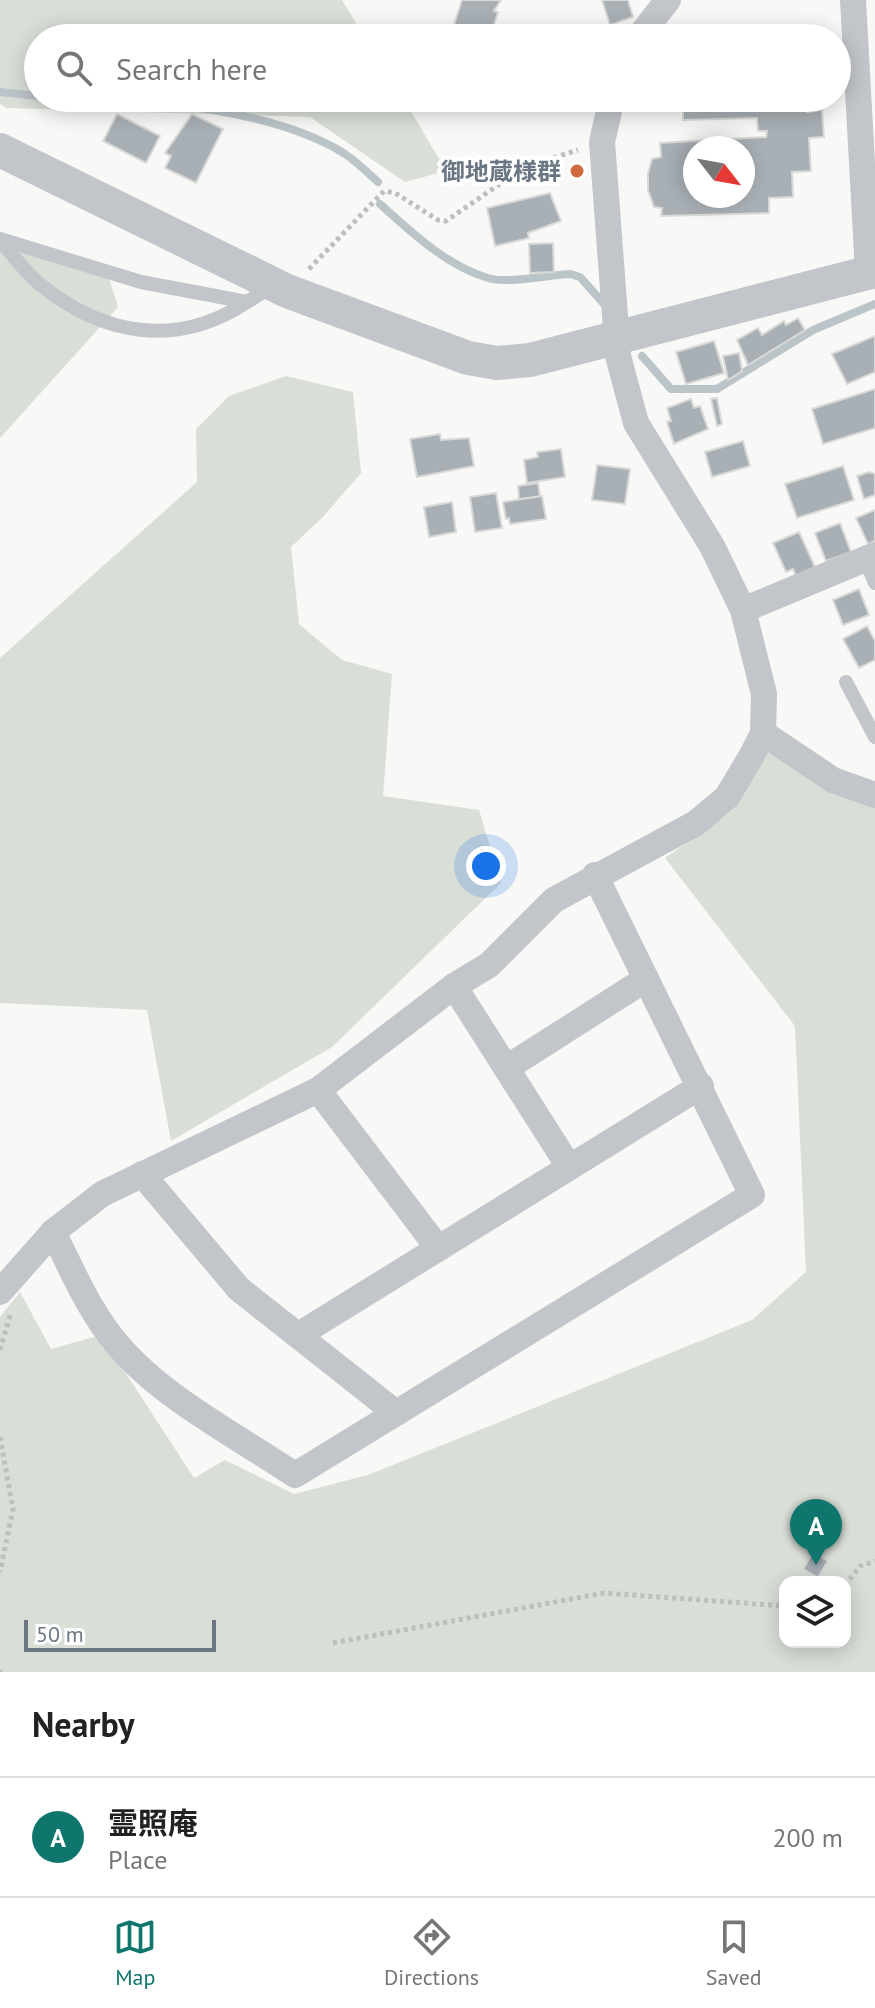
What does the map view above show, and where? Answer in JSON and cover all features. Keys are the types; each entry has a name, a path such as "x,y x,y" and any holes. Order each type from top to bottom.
{"street":[{"path":"649,24 668,0"},
{"path":"0,150 269,293 468,358 497,363 530,360 871,272 853,0"},
{"path":"0,1292 53,1232 102,1194 318,1090 454,986 489,965 554,900 595,875 696,823 727,797 763,733 764,694 743,610 712,546 636,423 615,338 602,142 609,112"},
{"path":"743,610 872,566"},
{"path":"763,733 843,785 875,795"},
{"path":"843,785 875,774"},
{"path":"53,1232 93,1311 117,1344 147,1375 295,1475 752,1195 595,875"},
{"path":"508,1067 646,979"},
{"path":"454,986 568,1165"},
{"path":"300,1334 568,1165 701,1086"},
{"path":"318,1090 438,1248"},
{"path":"142,1174 239,1289 300,1334 396,1413"}],"lane":[{"path":"0,240 141,282 269,293"},
{"path":"0,240 40,285 82,313 121,328 160,332 221,320 269,293"},
{"path":"846,682 875,737"}],"path":[{"path":"269,293 384,191 395,193 438,220 446,221 523,168 602,142"},
{"path":"0,1437 13,1509 0,1572"},
{"path":"851,1578 860,1566 875,1561"},
{"path":"333,1643 604,1593 779,1606"}],"shaded area":[{"path":"0,0 342,0 357,24 24,24 24,109 6,108 0,104"},
{"path":"141,112 411,112 446,171 405,182 310,117"},
{"path":"7,244 109,278 118,307 0,438 0,250"},
{"path":"286,376 353,392 361,473 322,518 291,547 299,624 342,660 392,674 383,796 479,810 501,883 332,1047 171,1141 147,1010 0,1003 0,658 197,482 196,429 229,396"},
{"path":"773,743 875,807 875,1672 0,1672 0,1317 20,1292 51,1349 101,1335 194,1478 225,1460 294,1494 368,1475 752,1320 806,1272 795,1026 665,858 734,809"}],"building":[{"path":"462,0 501,0 494,11 498,12 494,24 454,24"},
{"path":"602,0 628,0 633,17 610,24"},
{"path":"683,112 822,112 824,137 809,138 811,171 792,172 793,197 769,198 769,213 661,216 662,208 654,207 648,190 652,159 661,157 660,143 683,142 683,208 755,208 755,138 766,137 767,131 758,131 757,118 683,120"},
{"path":"117,114 160,136 146,163 103,141"},
{"path":"192,114 223,129 196,183 165,168 171,156 165,153"},
{"path":"550,193 561,221 528,233 529,238 495,246 487,208"},
{"path":"553,243 554,272 530,273 529,244"},
{"path":"798,318 805,330 748,365 737,340 758,328 762,335 784,321 786,325"},
{"path":"875,336 875,372 847,384 832,354"},
{"path":"714,341 724,373 686,384 676,352"},
{"path":"739,353 742,371 728,380 723,356"},
{"path":"875,389 875,428 823,444 812,409"},
{"path":"717,398 722,424 717,426 711,399"},
{"path":"691,399 694,408 700,406 708,429 674,444 667,422 671,421 667,408"},
{"path":"440,434 441,440 469,438 474,466 417,477 410,439"},
{"path":"743,441 750,466 712,477 705,452"},
{"path":"561,449 565,477 527,483 524,460 538,457 537,452"},
{"path":"597,465 630,469 625,504 592,500"},
{"path":"843,466 854,500 797,518 785,484"},
{"path":"869,472 875,474 875,495 864,499 857,476"},
{"path":"538,483 540,497 519,499 518,486"},
{"path":"496,493 502,528 475,532 470,497"},
{"path":"542,496 546,519 510,524 509,518 506,519 503,502"},
{"path":"452,502 456,532 429,537 424,507"},
{"path":"875,510 875,541 868,544 856,518"},
{"path":"840,523 851,552 826,561 815,533"},
{"path":"799,532 815,567 796,576 793,569 786,572 773,543"},
{"path":"859,589 869,615 843,625 833,600"},
{"path":"867,626 875,641 875,660 859,668 843,639"},
{"path":"813,1552 828,1561 819,1576 803,1569"}],"waterway":[{"path":"0,92 24,95"},
{"path":"224,112 266,121 321,141 345,154 378,182"},
{"path":"380,204 430,247 473,273 496,280 570,274 580,277 605,305"},
{"path":"642,356 671,389 717,389 813,330 875,304"}],"place":[{"name":"御地蔵様群","path":"577,171"},
{"name":"霊照庵","path":"816,1565"}]}
